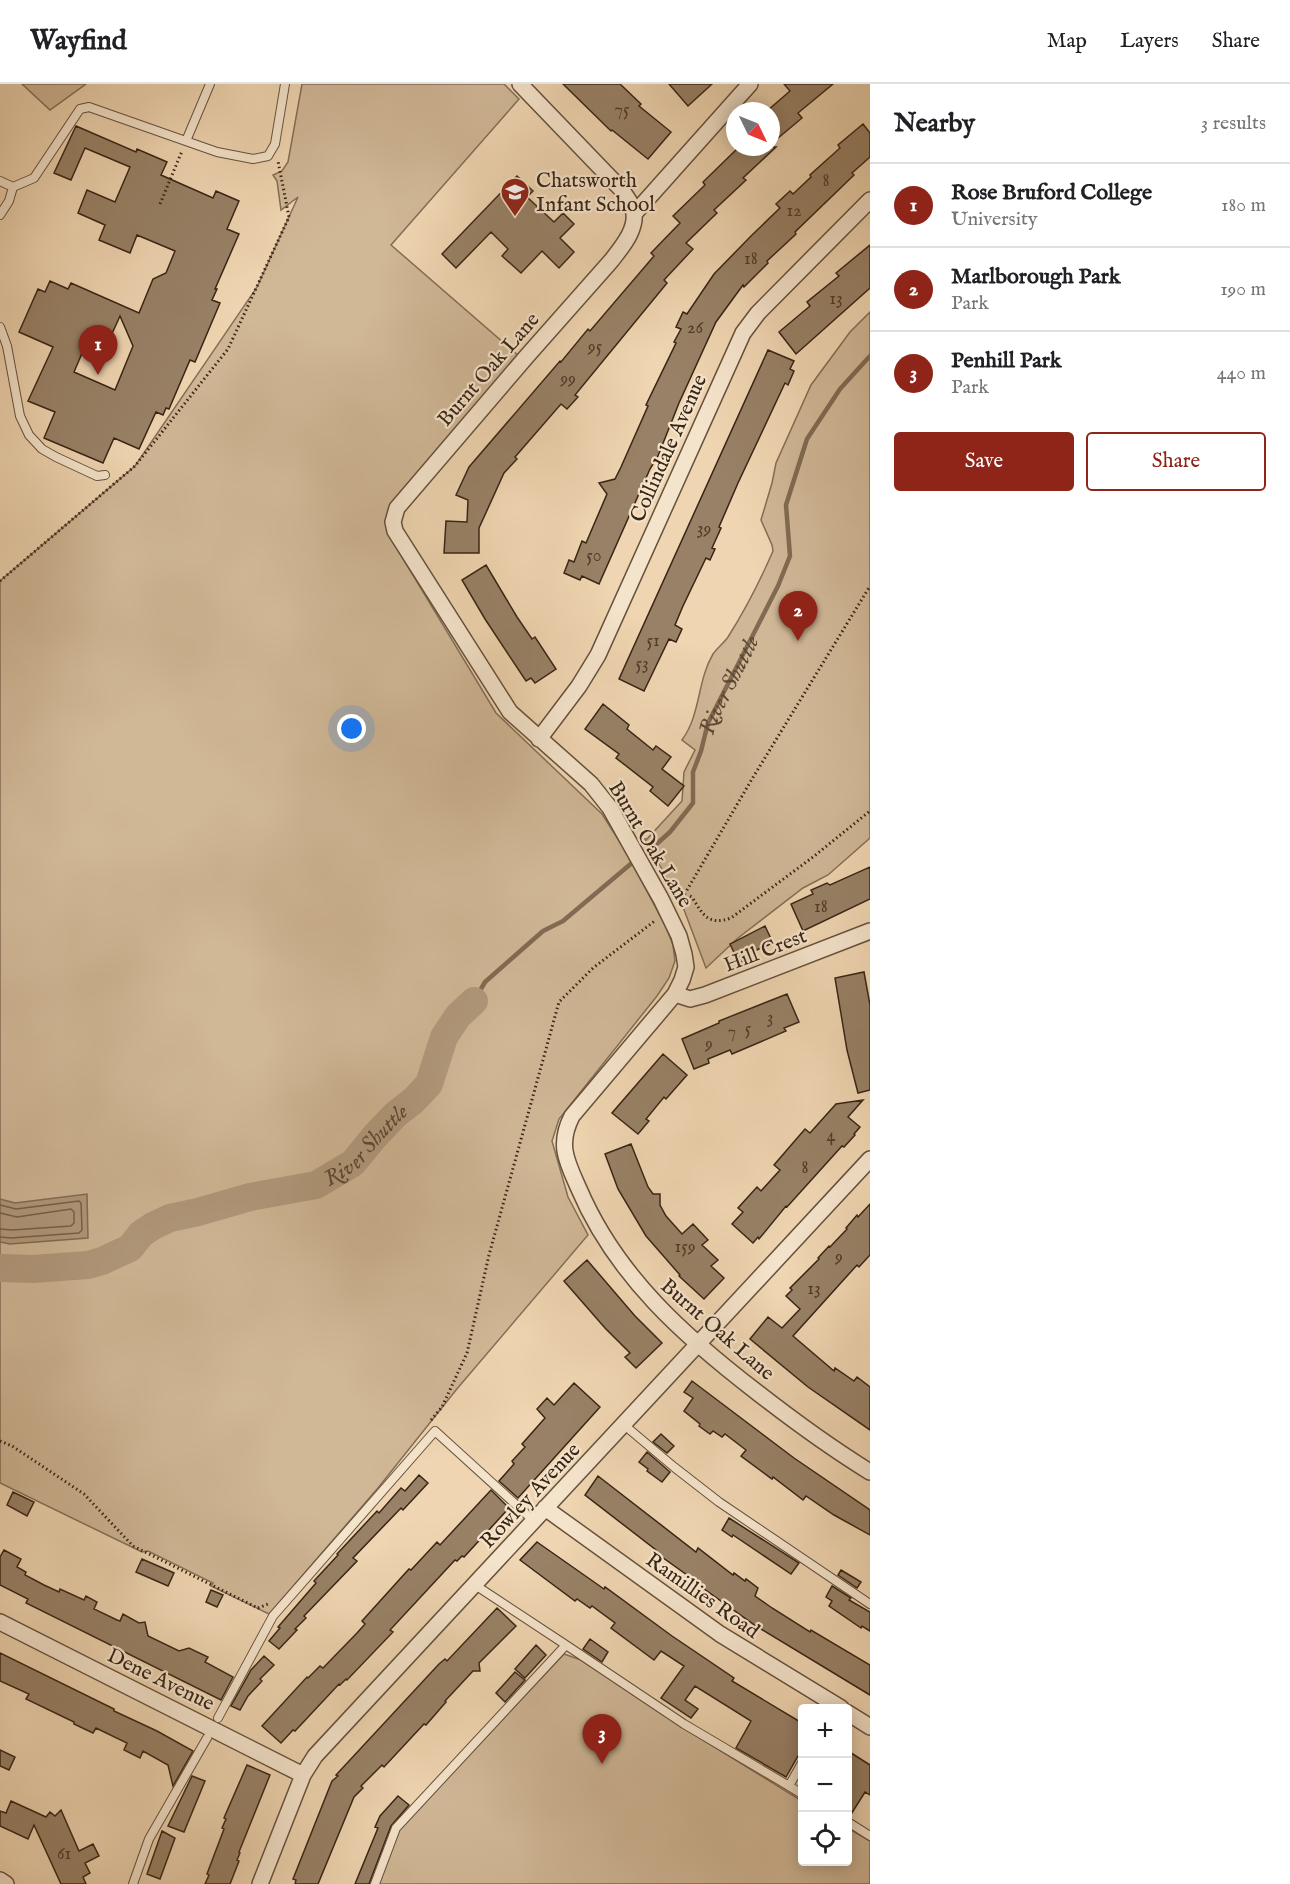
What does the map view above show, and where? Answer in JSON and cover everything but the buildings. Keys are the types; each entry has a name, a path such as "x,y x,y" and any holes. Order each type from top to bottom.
{"street":[{"path":"520,84 621,189 633,207 634,214"},
{"path":"634,214 750,84"},
{"name":"Collindale Avenue","path":"539,739 579,686 598,655 743,333 758,313 870,200"},
{"name":"Burnt Oak Lane","path":"634,214 630,232 622,247 397,508 393,526 513,716 591,784 610,808 672,920 682,946 686,967 675,994 572,1116 565,1130 564,1140 571,1171 602,1233 641,1289 698,1344 796,1421 870,1472"},
{"name":"Hill Crest","path":"675,994 690,999 705,995 870,932"},
{"name":"Rowley Avenue","path":"260,1884 303,1774 315,1756 870,1159"},
{"name":"Ramillies Road","path":"545,1508 720,1634 832,1704"},
{"name":"Dene Avenue","path":"0,1622 303,1774"},
{"name":"Ramillies Road","path":"852,1716 870,1726"},
{"path":"0,1880 6,1884"}],"lane":[{"path":"186,141 210,84"},
{"path":"0,181 13,187 34,178 80,109 88,107 217,152 253,159 268,156 275,144 285,84"},
{"path":"0,214 9,201 13,187"},
{"path":"0,327 7,346 20,416 29,435 42,449 56,457 97,476 105,475"},
{"path":"623,1425 719,1502 870,1604"},
{"path":"218,1718 273,1616 435,1431 534,1521"},
{"path":"475,1585 684,1724 798,1792"},
{"path":"375,1884 396,1828 566,1645"},
{"path":"133,1884 149,1839 207,1738"},
{"path":"789,1786 798,1770"},
{"path":"852,1825 870,1836"}],"path":[{"path":"160,204 186,141"},
{"path":"0,581 135,466 228,349 289,217 275,144"},
{"path":"870,586 680,902 690,896 708,919 715,921 731,918 870,811"},
{"path":"452,1384 467,1353 489,1255 560,1002 593,968 661,916"},
{"path":"0,1441 12,1446 84,1494 133,1545 258,1608 270,1604"}],"shaded area":[{"path":"22,84 86,84 50,110"},
{"path":"302,84 504,84 519,99 391,245 519,356 389,510 387,532 496,713 602,814 625,850 666,927 673,945 675,961 669,978 657,996 559,1119 552,1141 568,1197 588,1235 456,1390 378,1488 269,1614 211,1586 213,1583 148,1551 142,1552 0,1483 0,581 135,466 257,287 298,197 281,210 277,181 273,175 282,171 288,162"},
{"path":"870,312 870,838 828,875 803,888 738,938 706,968 683,907 645,839 682,801 684,772 695,750 682,740 693,719 708,664 713,654 728,637 758,584 773,551 761,520 776,463 811,385 850,332"},
{"path":"564,1654 581,1660 682,1727 798,1799 798,1866 852,1866 852,1830 870,1841 870,1884 379,1884 400,1829"}],"water":[{"path":"87,1194 88,1238 10,1244 0,1242 0,1199 15,1203"}],"waterway":[{"name":"River Shuttle","path":"651,849 670,832 693,803 693,772 708,723 778,586 790,556 786,505 807,439 840,389 870,356"},
{"name":"River Shuttle","path":"474,1001 485,982 543,931 563,921 633,862"},
{"name":"River Shuttle","path":"0,1268 33,1269 88,1265 130,1248 141,1234 170,1218 250,1197 316,1185 353,1163 395,1115 429,1084 444,1037 458,1016 474,1001"}],"place":[{"name":"Chatsworth Infant School","path":"515,218"},
{"name":"Rose Bruford College","path":"98,375"},
{"name":"Marlborough Park","path":"798,641"},
{"name":"Penhill Park","path":"602,1764"}]}
